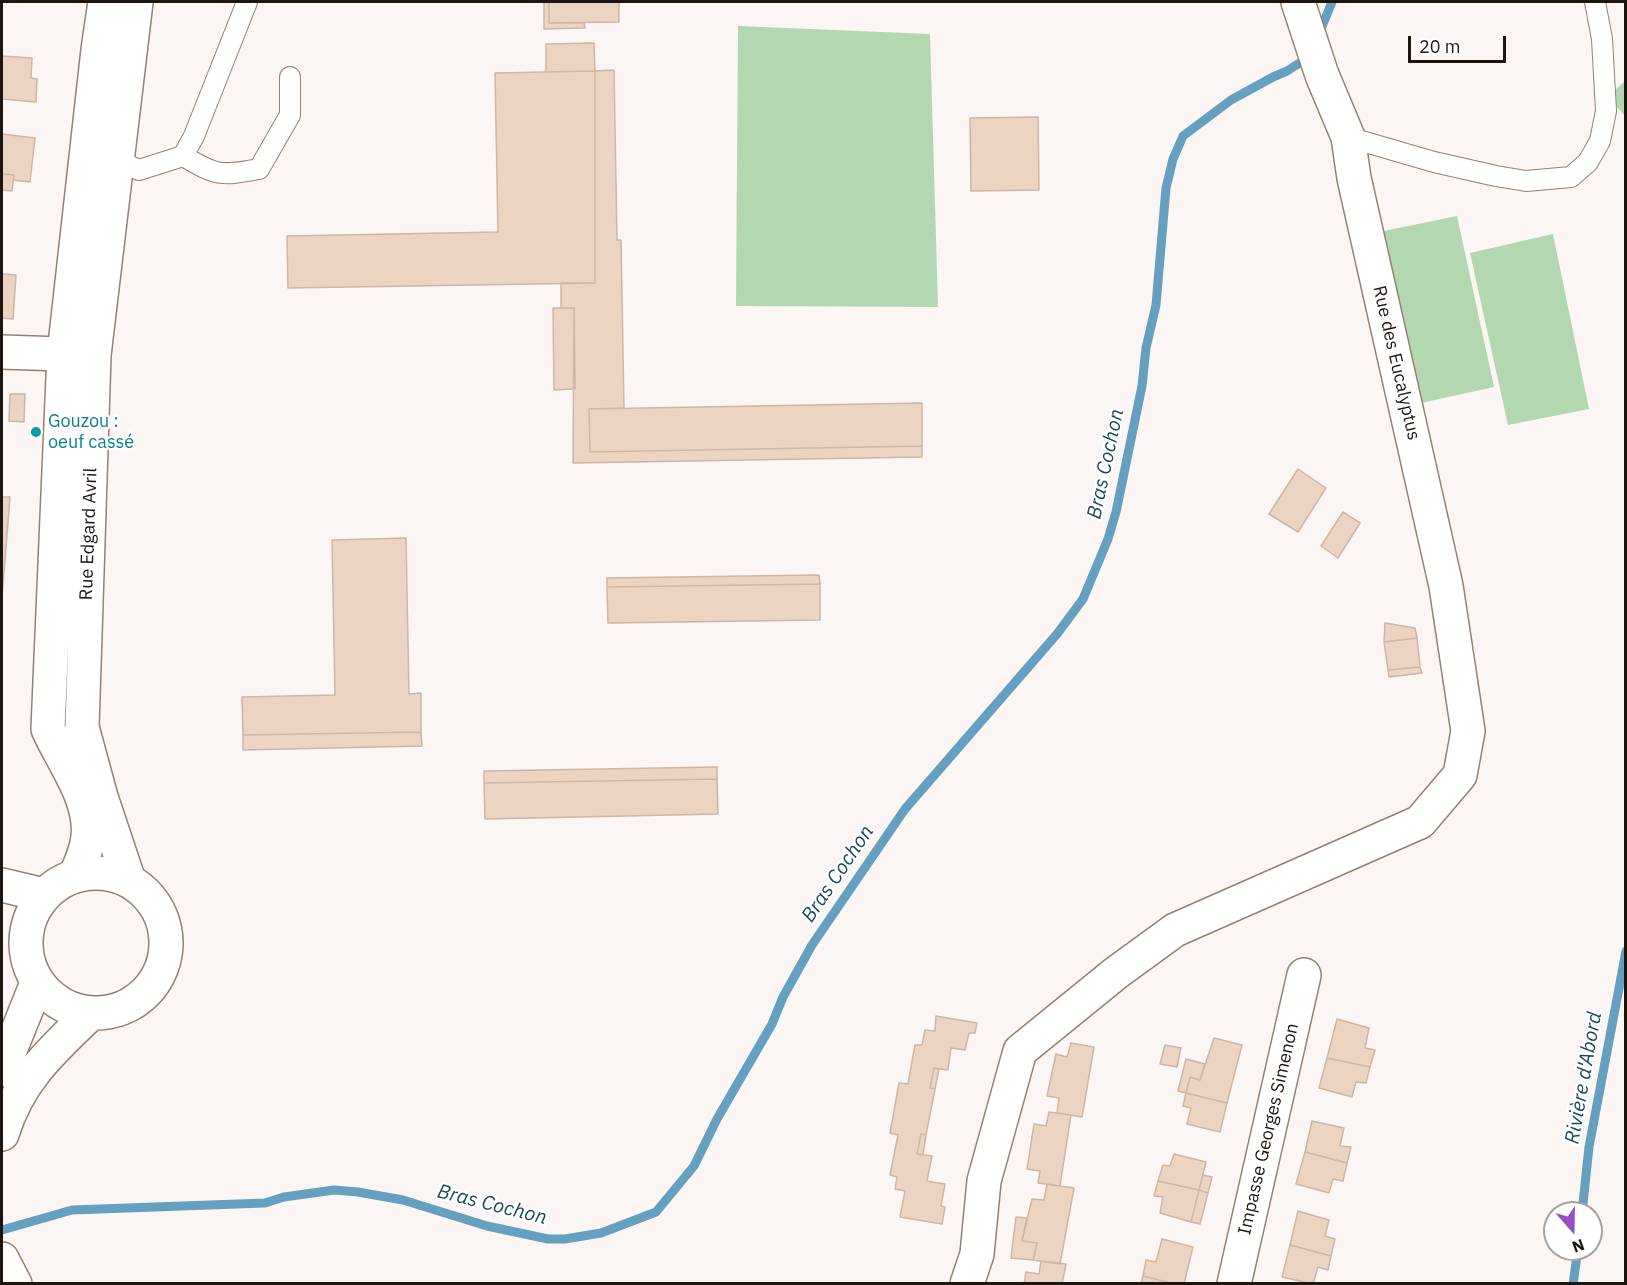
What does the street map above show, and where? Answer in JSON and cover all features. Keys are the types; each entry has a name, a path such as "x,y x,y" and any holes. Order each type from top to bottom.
{"street":[{"name":"Rue Edgard Avril","path":"75,876 85,853 88,834 86,810 76,783 48,729 79,355 98,50 105,2"},
{"name":"Rue Edgard Avril","path":"129,881 101,797 82,727 79,355 117,160 136,2"},
{"name":"Rue des Eucalyptus","path":"967,1284 977,1254 984,1180 1020,1051 1116,973 1175,930 1420,822 1460,775 1468,731 1446,586 1354,178 1348,137 1322,75 1302,16"},
{"path":"2,352 79,355"},
{"path":"94,873 112,875 129,881 148,896 161,916 166,939 164,963 153,984 136,1002 114,1012 90,1014 69,1009 51,999 37,983 28,964 25,943 30,917 44,895 58,884 75,876 94,873"},
{"path":"2,885 44,895"},
{"path":"2,920 25,943"},
{"name":"Impasse Georges Simenon","path":"1234,1284 1304,975"},
{"path":"2,1070 37,983"},
{"path":"2,1134 24,1085 45,1056 90,1014"}],"lane":[{"path":"117,160 139,170 183,156 194,136 247,2"},
{"path":"1348,137 1434,162 1496,176 1526,181 1571,177 1588,162 1600,141 1605,111 1602,39 1595,2"},
{"path":"183,156 207,170 227,175 259,169 290,115 290,77"}],"green space":[{"path":"738,26 930,34 938,307 736,306"},
{"path":"1625,81 1625,116 1616,106 1614,91"},
{"path":"1457,216 1494,387 1416,404 1379,232"},
{"path":"1553,234 1589,409 1508,425 1470,253"}],"building":[{"path":"544,2 549,2 549,23 584,23 585,28 544,29"},
{"path":"549,2 619,2 619,22 549,23"},
{"path":"594,43 595,71 546,72 546,44"},
{"path":"2,56 32,58 31,78 37,79 36,102 2,99"},
{"path":"614,70 617,240 621,240 624,408 589,409 590,452 922,446 922,457 573,463 574,308 561,308 561,283 595,283 595,71"},
{"path":"595,71 595,283 288,288 287,236 498,232 495,73"},
{"path":"1038,117 1039,190 971,191 970,118"},
{"path":"2,134 35,138 30,182 13,180 14,175 2,174"},
{"path":"2,174 14,175 12,191 2,190"},
{"path":"2,274 16,275 13,319 2,318"},
{"path":"553,308 574,308 575,389 554,390"},
{"path":"10,394 25,394 24,422 9,421"},
{"path":"922,403 922,446 590,452 589,409"},
{"path":"1298,469 1326,488 1298,532 1269,514"},
{"path":"2,497 10,497 2,597"},
{"path":"1343,512 1360,523 1338,558 1321,546"},
{"path":"406,538 409,694 421,693 421,732 243,735 242,697 335,695 332,540"},
{"path":"819,575 820,584 607,587 607,578"},
{"path":"820,584 820,620 608,623 607,587"},
{"path":"1385,623 1415,628 1417,638 1384,642"},
{"path":"1417,638 1420,667 1388,670 1384,642"},
{"path":"1420,667 1422,673 1389,677 1388,670"},
{"path":"421,732 422,746 243,750 243,735"},
{"path":"717,767 717,779 484,783 484,771"},
{"path":"717,779 718,814 485,819 484,783"},
{"path":"936,1016 977,1023 975,1033 969,1033 965,1050 951,1048 948,1070 934,1068 930,1088 935,1089 926,1135 921,1134 917,1154 932,1156 927,1181 945,1184 941,1206 945,1207 942,1224 900,1217 905,1191 895,1189 897,1177 890,1175 898,1135 890,1133 899,1083 908,1084 915,1045 922,1045 925,1030 935,1031"},
{"path":"1337,1019 1369,1028 1365,1048 1375,1050 1370,1067 1327,1058"},
{"path":"1214,1038 1242,1045 1227,1103 1186,1093 1190,1077 1200,1080"},
{"path":"1071,1043 1094,1047 1082,1117 1057,1113 1059,1098 1047,1096 1056,1054 1067,1057"},
{"path":"1165,1045 1181,1048 1177,1067 1160,1064"},
{"path":"1327,1058 1370,1067 1366,1083 1356,1082 1352,1097 1319,1088"},
{"path":"1186,1059 1205,1064 1200,1080 1190,1077 1186,1093 1178,1091"},
{"path":"934,1068 939,1069 935,1089 930,1088"},
{"path":"1186,1093 1227,1103 1220,1132 1187,1124 1191,1108 1183,1106"},
{"path":"1049,1112 1071,1115 1060,1186 1038,1183 1040,1171 1027,1169 1034,1124 1046,1126"},
{"path":"1312,1121 1344,1128 1340,1146 1351,1147 1347,1163 1305,1152"},
{"path":"921,1134 926,1135 923,1155 917,1154"},
{"path":"1305,1152 1347,1163 1343,1181 1333,1179 1329,1193 1296,1184"},
{"path":"1174,1154 1206,1162 1199,1190 1158,1181 1163,1165 1170,1166"},
{"path":"1203,1175 1212,1177 1208,1193 1199,1190"},
{"path":"1158,1181 1199,1190 1191,1222 1160,1213 1163,1197 1154,1196"},
{"path":"1047,1184 1074,1188 1060,1264 1033,1260 1037,1243 1022,1241 1032,1199 1044,1200"},
{"path":"1199,1190 1208,1193 1200,1224 1191,1222"},
{"path":"1298,1211 1329,1220 1325,1236 1335,1239 1331,1256 1290,1245"},
{"path":"1016,1217 1027,1218 1022,1241 1037,1243 1033,1260 1011,1258"},
{"path":"1162,1239 1193,1247 1184,1284 1143,1276 1146,1260 1156,1262"},
{"path":"1290,1245 1331,1256 1328,1270 1318,1267 1313,1284 1282,1277"},
{"path":"1041,1261 1066,1264 1062,1284 1024,1284 1026,1272 1039,1274"},
{"path":"1143,1276 1175,1284 1141,1284"}],"waterway":[{"name":"Bras Cochon","path":"1318,36 1332,2"},
{"name":"Bras Cochon","path":"2,1230 72,1210 265,1203 284,1197 334,1190 403,1200 487,1226 548,1239 565,1239 601,1233 656,1212 694,1166 717,1119 772,1024 783,997 812,945 905,809 1057,634 1083,599 1108,539 1116,512 1156,305 1166,188 1173,159 1183,136 1231,100 1309,57"},
{"name":"Rivière d'Abord","path":"1583,1201 1589,1147 1626,951"},
{"name":"Rivière d'Abord","path":"1573,1284 1576,1261"}],"place":[{"name":"Gouzou : oeuf cassé","path":"36,432"}]}
